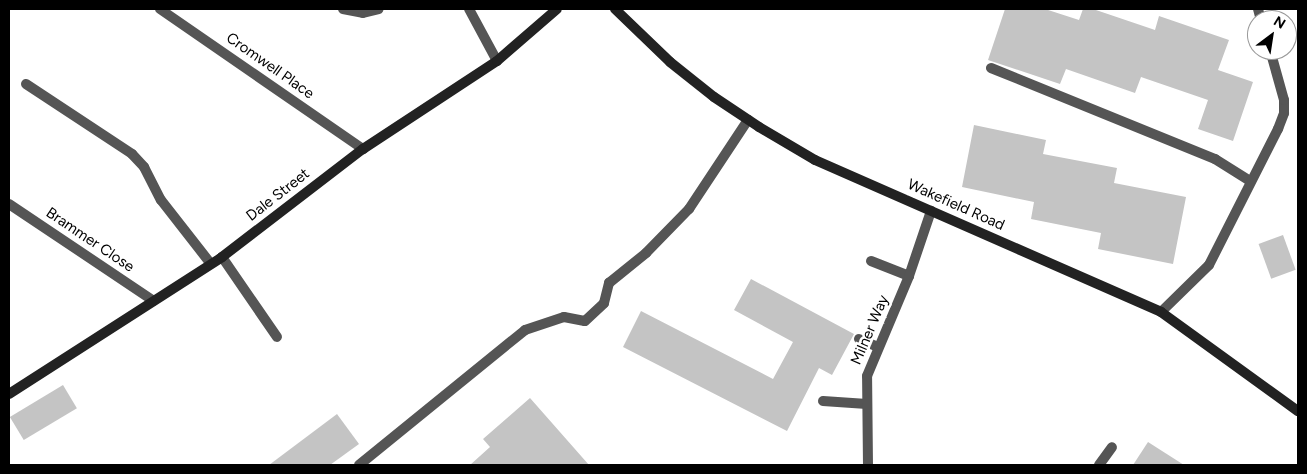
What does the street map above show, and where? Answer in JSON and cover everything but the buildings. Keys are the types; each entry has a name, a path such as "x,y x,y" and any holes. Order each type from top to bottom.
{"main road":[{"name":"Dale Street","path":"9,394 222,257 363,149 497,61 557,9"},
{"name":"Wakefield Road","path":"615,9 670,62 714,97 748,120 815,160 1161,312 1298,411"}],"street":[{"name":"Cromwell Place","path":"160,9 363,149"},
{"path":"343,9 363,13 379,9"},
{"path":"468,9 497,61"},
{"path":"1161,312 1209,265 1284,113 1284,100 1273,60"},
{"path":"991,68 1214,159 1250,181"},
{"path":"26,84 132,154 144,167 161,200 211,264"},
{"path":"359,465 525,330 564,317 585,321 604,303 609,283 646,253 689,209 748,120"},
{"name":"Brammer Close","path":"9,204 154,301"},
{"name":"Milner Way","path":"868,465 867,376 909,276 931,211"},
{"path":"222,257 277,337"},
{"path":"871,261 909,276"},
{"path":"859,339 878,347"},
{"path":"823,400 867,404"},
{"path":"1099,465 1112,447"}]}
